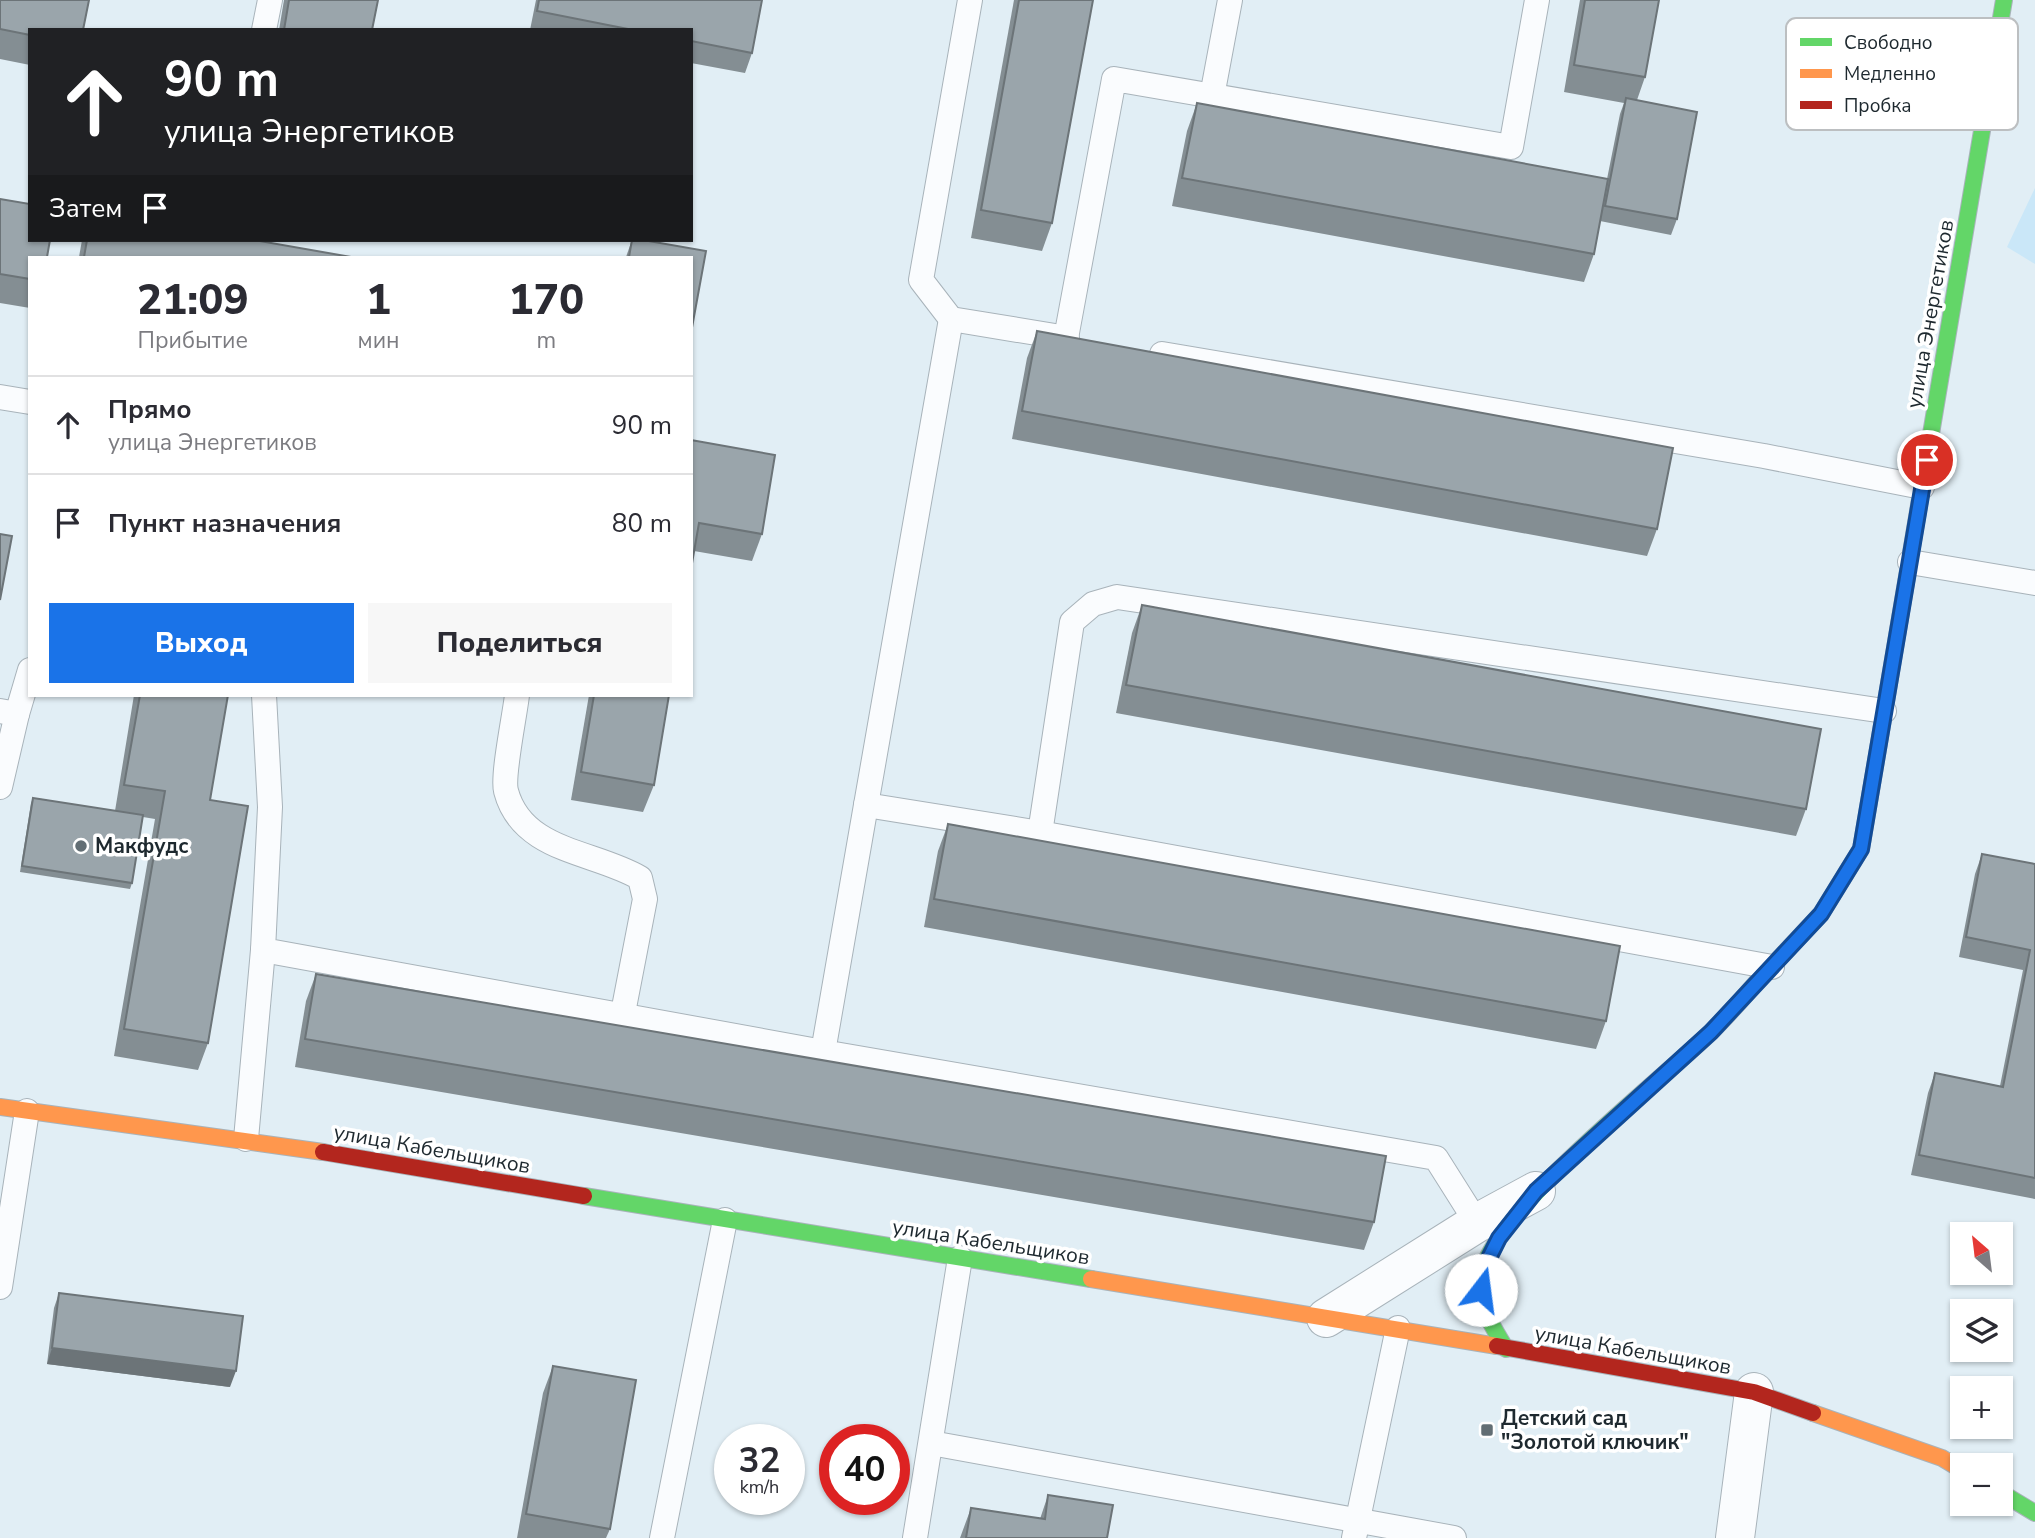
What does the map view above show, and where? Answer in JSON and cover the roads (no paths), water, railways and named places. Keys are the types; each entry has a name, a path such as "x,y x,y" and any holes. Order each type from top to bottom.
{"street":[{"name":"улица Энергетиков","path":"2001,18 2004,0"},
{"name":"улица Энергетиков","path":"1506,1349 1481,1306 1481,1274 1499,1238 1536,1191 1711,1032 1772,967 1821,914 1861,849 1982,130"},
{"name":"улица Кабельщиков","path":"0,1107 246,1139 725,1220 1398,1328 1754,1392 1950,1463"},
{"path":"1326,1318 1476,1223 1536,1191"},
{"path":"1735,1538 1754,1392"},
{"path":"2013,1500 2035,1513"}],"lane":[{"path":"264,28 270,0"},
{"path":"970,0 921,280 951,319 1094,343"},
{"path":"1212,96 1230,0"},
{"path":"1066,338 1114,79 1511,147 1537,0"},
{"path":"822,1052 951,319"},
{"path":"1135,350 1764,456 1922,487"},
{"path":"0,397 28,402"},
{"path":"1910,562 2035,583"},
{"path":"1040,833 1072,622 1093,604 1117,597 1884,711"},
{"path":"0,787 9,712 28,674"},
{"path":"246,1139 263,950 270,807 264,697"},
{"path":"517,697 505,790 520,820 530,833 553,844 625,869 640,878 645,899 622,1018"},
{"path":"866,806 1040,833 1772,967"},
{"path":"263,950 622,1018 1436,1158 1476,1223"},
{"path":"0,1287 27,1111"},
{"path":"663,1538 725,1220"},
{"path":"915,1538 960,1258"},
{"path":"1356,1529 1398,1328"},
{"path":"931,1443 1356,1529 1454,1538"}],"place":[{"name":"Макфудс","path":"81,846"},
{"name":"Детский сад \"Золотой ключик\"","path":"1487,1430"}]}
